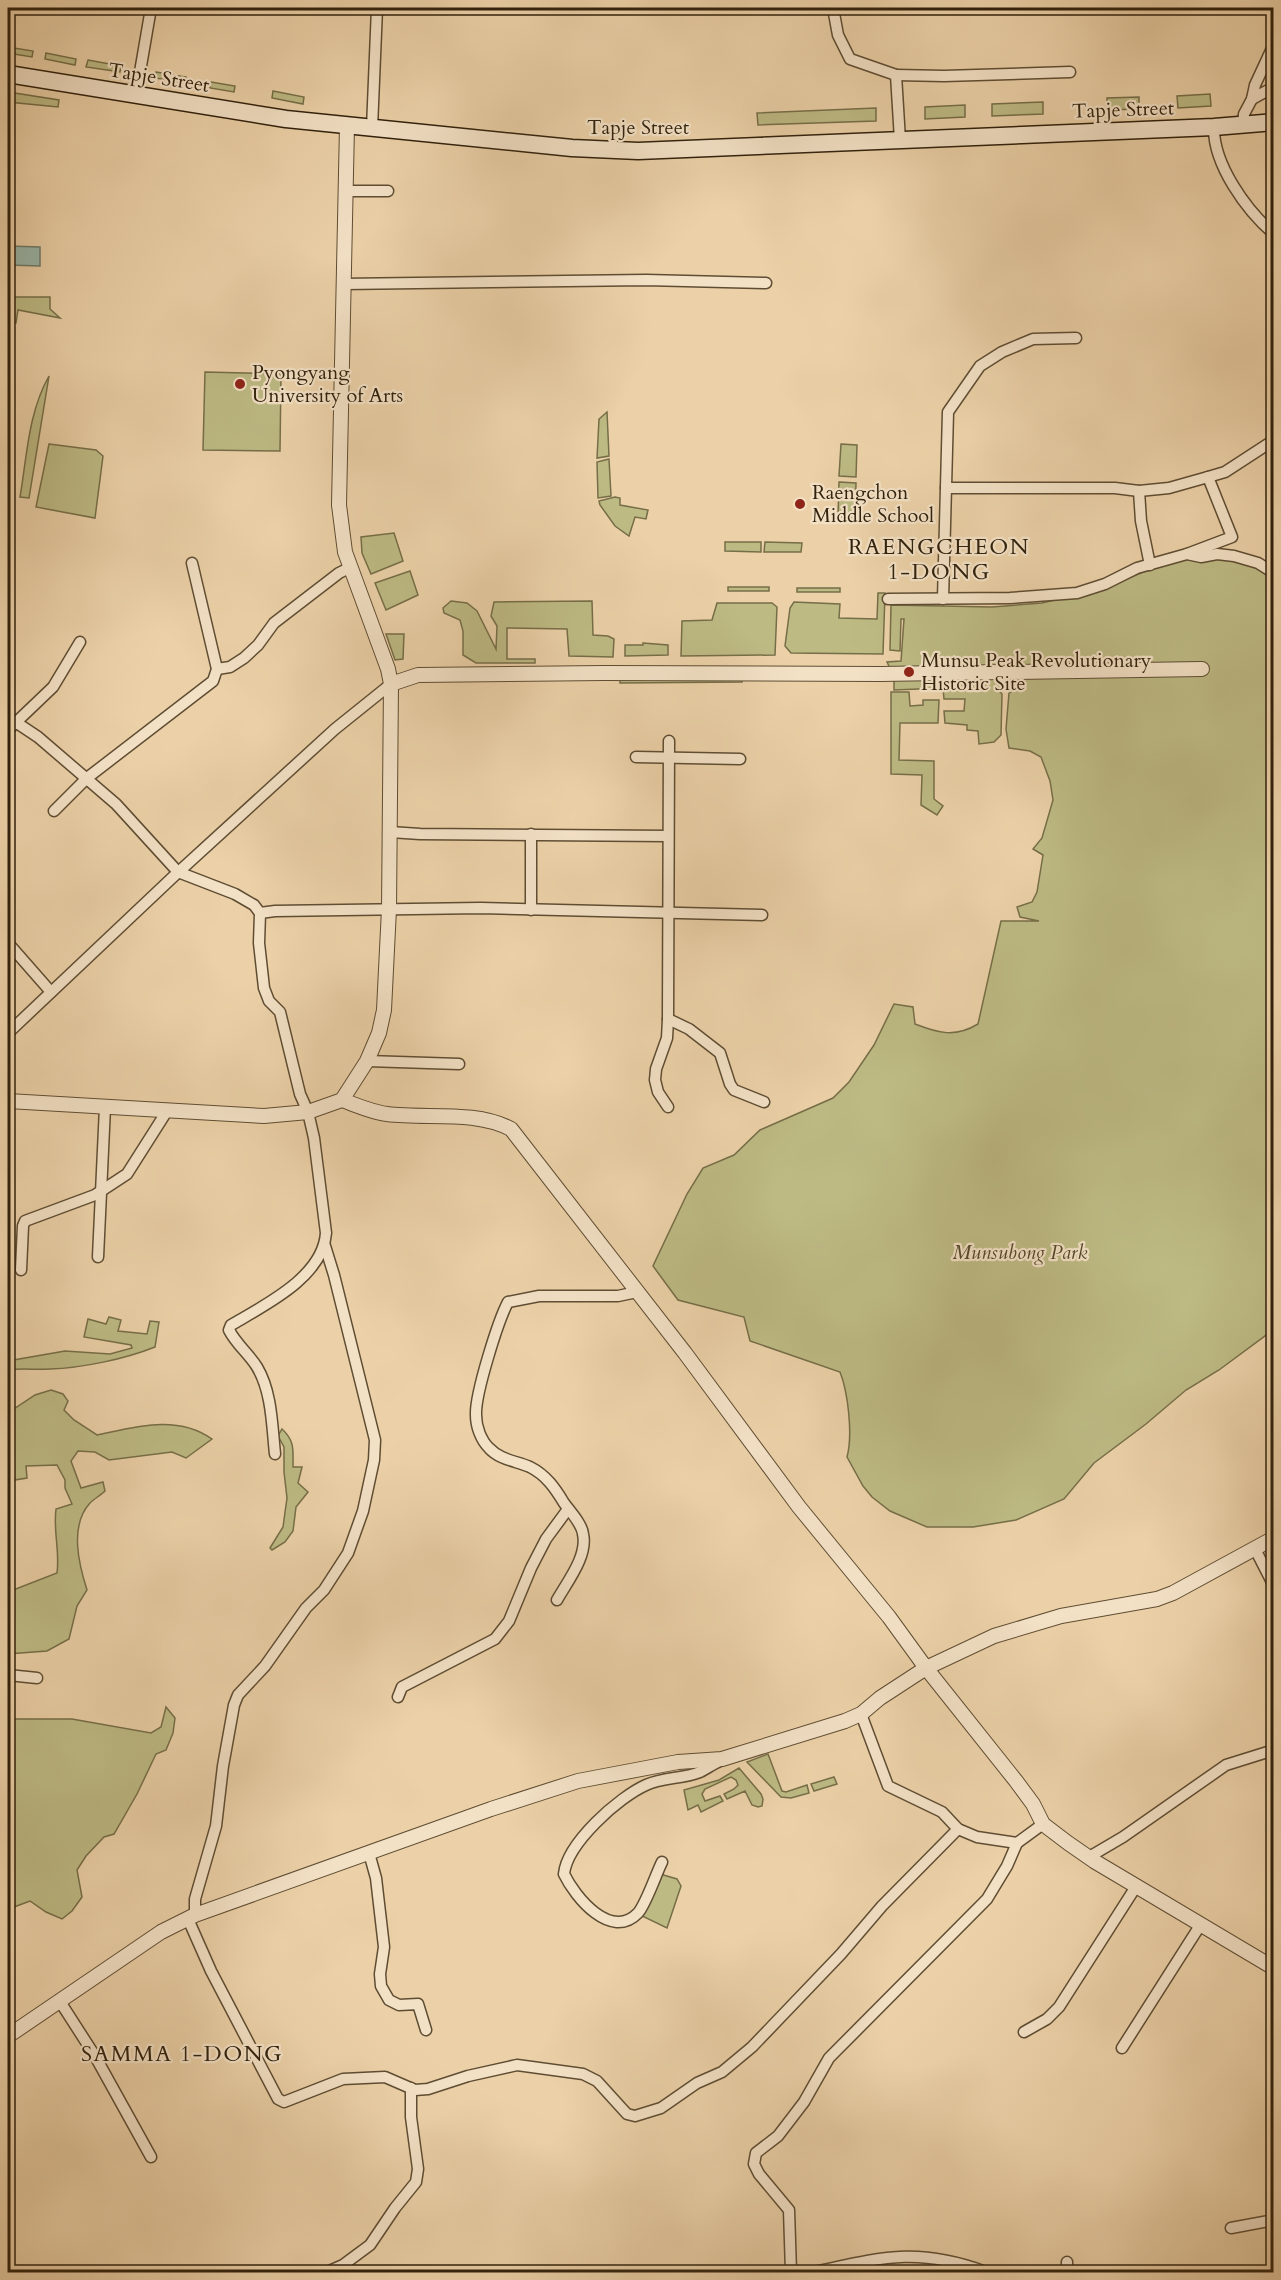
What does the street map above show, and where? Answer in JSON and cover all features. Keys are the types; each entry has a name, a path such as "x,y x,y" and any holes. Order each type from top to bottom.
{"main road":[{"name":"Tapje Street","path":"8,74 286,119 572,148 638,151 1214,127 1274,122"}],"street":[{"path":"136,95 151,8"},
{"path":"372,128 377,8"},
{"path":"833,8 838,35 850,59 896,75 944,76 1070,72"},
{"path":"1243,125 1244,114 1252,99 1255,85 1274,44"},
{"path":"896,75 900,140"},
{"path":"1252,99 1274,87"},
{"path":"8,1101 264,1116 308,1112 342,1100 367,1061 379,1033 384,1010 389,909 391,684 388,669 345,552 339,505 346,126"},
{"path":"1214,127 1214,140 1229,179 1262,223 1274,234"},
{"path":"345,191 388,191"},
{"path":"343,284 646,280 766,283"},
{"path":"943,599 948,412 980,366 1002,352 1033,339 1076,338"},
{"path":"946,488 1115,488 1138,491 1169,488 1225,472 1268,444"},
{"path":"888,599 1010,598 1077,593 1105,584 1137,568 1187,554 1232,537 1208,477"},
{"path":"1138,491 1141,521 1150,565"},
{"path":"1187,554 1201,557 1217,554 1234,556 1258,563 1274,573"},
{"path":"54,811 87,778 213,681 217,669 192,563"},
{"path":"217,669 230,667 244,658 258,645 274,623 339,573 351,567"},
{"path":"8,730 12,720 53,687 80,642"},
{"path":"8,1033 178,872 335,729 391,684 418,675 881,674 1202,669"},
{"path":"12,720 38,737 116,804 178,872 235,894 254,905 260,913 259,943 264,988 269,1000 280,1012 300,1094 308,1112 317,1162 326,1233 325,1246 375,1440 374,1460 363,1511 348,1553 324,1590 306,1608 265,1666 238,1695 234,1705 216,1826 191,1917 211,1971 278,2099 284,2102 292,2100 343,2079 385,2077 415,2090 428,2089 468,2076 517,2065 583,2074 597,2081 627,2114 635,2116 661,2108 697,2083 722,2072 753,2047 841,1954 882,1906 958,1829"},
{"path":"668,1107 658,1092 655,1080 656,1069 667,1038 668,1019 669,741"},
{"path":"636,757 740,759"},
{"path":"390,832 668,836"},
{"path":"531,834 531,910"},
{"path":"260,913 481,908 762,915"},
{"path":"8,943 51,992"},
{"path":"668,1019 689,1029 720,1053 734,1090 764,1102"},
{"path":"367,1061 459,1064"},
{"path":"342,1100 383,1114 498,1122 511,1129 685,1353 800,1507 1017,1780 1043,1824 1089,1857 1274,1968"},
{"path":"98,1257 105,1107"},
{"path":"21,1270 25,1221 101,1191 127,1174 167,1111"},
{"path":"275,1454 265,1383 257,1366 229,1330 231,1325 283,1294 321,1254 325,1246"},
{"path":"557,1600 577,1566 584,1544 583,1532 545,1477 530,1468 496,1455 480,1437 475,1418 476,1401 498,1327 508,1302 539,1296 618,1296 638,1292"},
{"path":"398,1697 402,1688 495,1639 509,1621 546,1539 568,1509"},
{"path":"662,1862 638,1912 623,1923 607,1921 586,1904 564,1874 565,1866 573,1850 594,1826 621,1799 647,1784 699,1772 722,1759 845,1721 861,1714 880,1698 926,1668 994,1636 1061,1616 1157,1599 1173,1593 1274,1538"},
{"path":"1255,1549 1274,1586"},
{"path":"8,1675 37,1678"},
{"path":"861,1714 888,1786 942,1812 958,1829 977,1837 1017,1843"},
{"path":"1089,1857 1123,1838 1226,1765 1274,1750"},
{"path":"8,2036 161,1932 191,1917 578,1781 678,1762 722,1759"},
{"path":"790,2272 789,2210 759,2174 754,2164 756,2153 778,2136 804,2102 829,2058 987,1899 1007,1866 1017,1843 1043,1824"},
{"path":"369,1853 376,1878 384,1947 380,1974 381,1986 389,2000 399,2005 418,2004 426,2030"},
{"path":"1024,2032 1047,2019 1059,2007 1137,1885"},
{"path":"1122,2048 1201,1924"},
{"path":"59,2000 95,2056 151,2157"},
{"path":"327,2272 343,2265 370,2245 416,2182 418,2169 412,2128 411,2088"},
{"path":"1231,2228 1274,2220"},
{"path":"815,2272 881,2257 909,2256 940,2258 986,2272"}],"green space":[{"path":"8,47 33,51 32,57 8,53"},
{"path":"46,53 76,59 75,65 45,59"},
{"path":"88,60 121,66 120,72 86,67"},
{"path":"156,72 186,77 185,83 155,78"},
{"path":"211,82 235,86 234,92 210,88"},
{"path":"273,91 304,97 303,104 272,98"},
{"path":"8,92 59,100 58,107 8,102 11,94"},
{"path":"1210,94 1211,106 1178,108 1177,96"},
{"path":"1139,97 1139,109 1107,110 1107,98"},
{"path":"1043,102 1043,114 992,116 992,104"},
{"path":"965,105 965,117 925,119 925,107"},
{"path":"876,108 876,121 758,125 757,113"},
{"path":"8,297 50,297 50,309 60,318 18,310 16,323 8,322"},
{"path":"205,372 281,374 280,451 203,450"},
{"path":"49,376 29,498 20,497 32,420"},
{"path":"607,412 609,456 597,458 599,419"},
{"path":"49,444 96,450 103,456 95,518 36,507"},
{"path":"841,444 857,445 856,477 839,476"},
{"path":"609,459 611,496 598,498 597,462"},
{"path":"839,482 856,483 855,518 838,517"},
{"path":"620,498 620,505 648,510 646,519 635,517 629,536 615,526 600,505 599,501"},
{"path":"394,533 403,561 371,574 362,553 361,537"},
{"path":"725,542 761,542 761,552 725,551"},
{"path":"765,542 802,543 801,552 764,552"},
{"name":"Munsubong Park","path":"1218,549 1273,573 1274,1264 1270,1272 1273,1285 1273,1330 1219,1370 1186,1390 1094,1463 1064,1499 1016,1520 973,1527 927,1527 890,1511 872,1497 863,1486 847,1457 850,1437 849,1414 840,1372 750,1341 744,1317 678,1300 653,1266 687,1194 703,1168 734,1155 760,1130 833,1098 849,1082 874,1045 894,1004 913,1007 915,1024 939,1032 954,1033 978,1024 1001,921 1039,921 1020,917 1017,907 1032,902 1037,892 1043,855 1033,849 1042,838 1053,800 1050,781 1041,757 1030,751 1009,748 1006,729 1009,693 1017,688 996,688 1002,694 1001,735 994,742 979,744 978,731 967,730 967,725 945,723 944,711 964,711 965,699 944,699 943,688 894,690 894,677 887,662 901,661 904,619 901,619 900,651 890,650 891,605 992,607 1042,603 1104,588 1163,564"},
{"path":"410,571 418,595 386,610 375,583"},
{"path":"728,587 769,587 769,591 728,591"},
{"path":"797,588 840,588 840,592 797,592"},
{"path":"878,593 885,593 883,654 791,653 785,646 790,608 794,602 840,604 839,618 877,619"},
{"path":"451,601 467,603 477,611 496,649 497,626 491,616 494,602 592,601 593,635 608,636 614,639 613,657 569,656 567,629 507,628 507,659 535,659 535,663 476,663 463,655 463,631 460,620 444,613 443,608"},
{"path":"717,603 772,603 777,607 775,655 681,656 682,621 712,620"},
{"path":"386,634 404,634 403,659 395,660"},
{"path":"643,643 668,645 668,655 625,656 625,645 643,645"},
{"path":"620,679 742,679 742,682 620,683"},
{"path":"891,692 909,692 910,706 923,705 923,700 939,700 938,723 900,723 899,760 934,761 934,799 943,806 937,815 921,805 922,775 891,774"},
{"path":"109,1317 121,1320 118,1331 147,1334 150,1321 159,1322 155,1347 89,1365 8,1370 8,1361 65,1351 110,1354 132,1348 131,1345 84,1337 88,1319 106,1324"},
{"path":"51,1390 63,1394 68,1401 64,1410 74,1420 97,1435 141,1426 170,1425 199,1431 212,1439 186,1458 172,1452 109,1460 95,1452 78,1451 71,1461 81,1488 103,1482 105,1491 90,1503 84,1512 78,1534 79,1558 87,1590 77,1606 69,1639 47,1651 8,1654 8,1592 57,1573 56,1509 72,1504 65,1488 65,1480 57,1465 26,1466 27,1478 8,1481 8,1413 35,1395"},
{"path":"282,1429 291,1442 293,1467 302,1467 298,1483 308,1492 296,1507 293,1531 285,1542 272,1550 270,1548 283,1527 287,1498 284,1447 278,1436"},
{"path":"166,1707 175,1718 173,1733 166,1750 156,1754 114,1834 104,1837 86,1856 77,1870 82,1897 72,1911 62,1919 30,1901 8,1912 8,1713 12,1719 72,1719 151,1733 161,1727"},
{"path":"768,1754 782,1791 786,1792 807,1785 809,1793 791,1798 781,1797 747,1762"},
{"path":"739,1768 761,1794 762,1806 752,1805 745,1791 727,1799 724,1794 738,1785 731,1777 705,1789 702,1794 705,1801 720,1796 723,1801 701,1812 698,1805 688,1810 684,1790 719,1780"},
{"path":"834,1777 837,1784 814,1791 811,1784"},
{"path":"660,1874 677,1879 681,1886 667,1928 640,1915"}],"shaded area":[{"path":"8,246 40,247 40,266 8,265"}],"place":[{"name":"Pyongyang University of Arts","path":"240,384"},
{"name":"Raengchon Middle School","path":"800,504"},
{"name":"Munsu Peak Revolutionary Historic Site","path":"909,672"}],"district":[{"name":"RAENGCHEON 1-DONG","path":"939,558"},
{"name":"SAMMA 1-DONG","path":"182,2053"}]}
